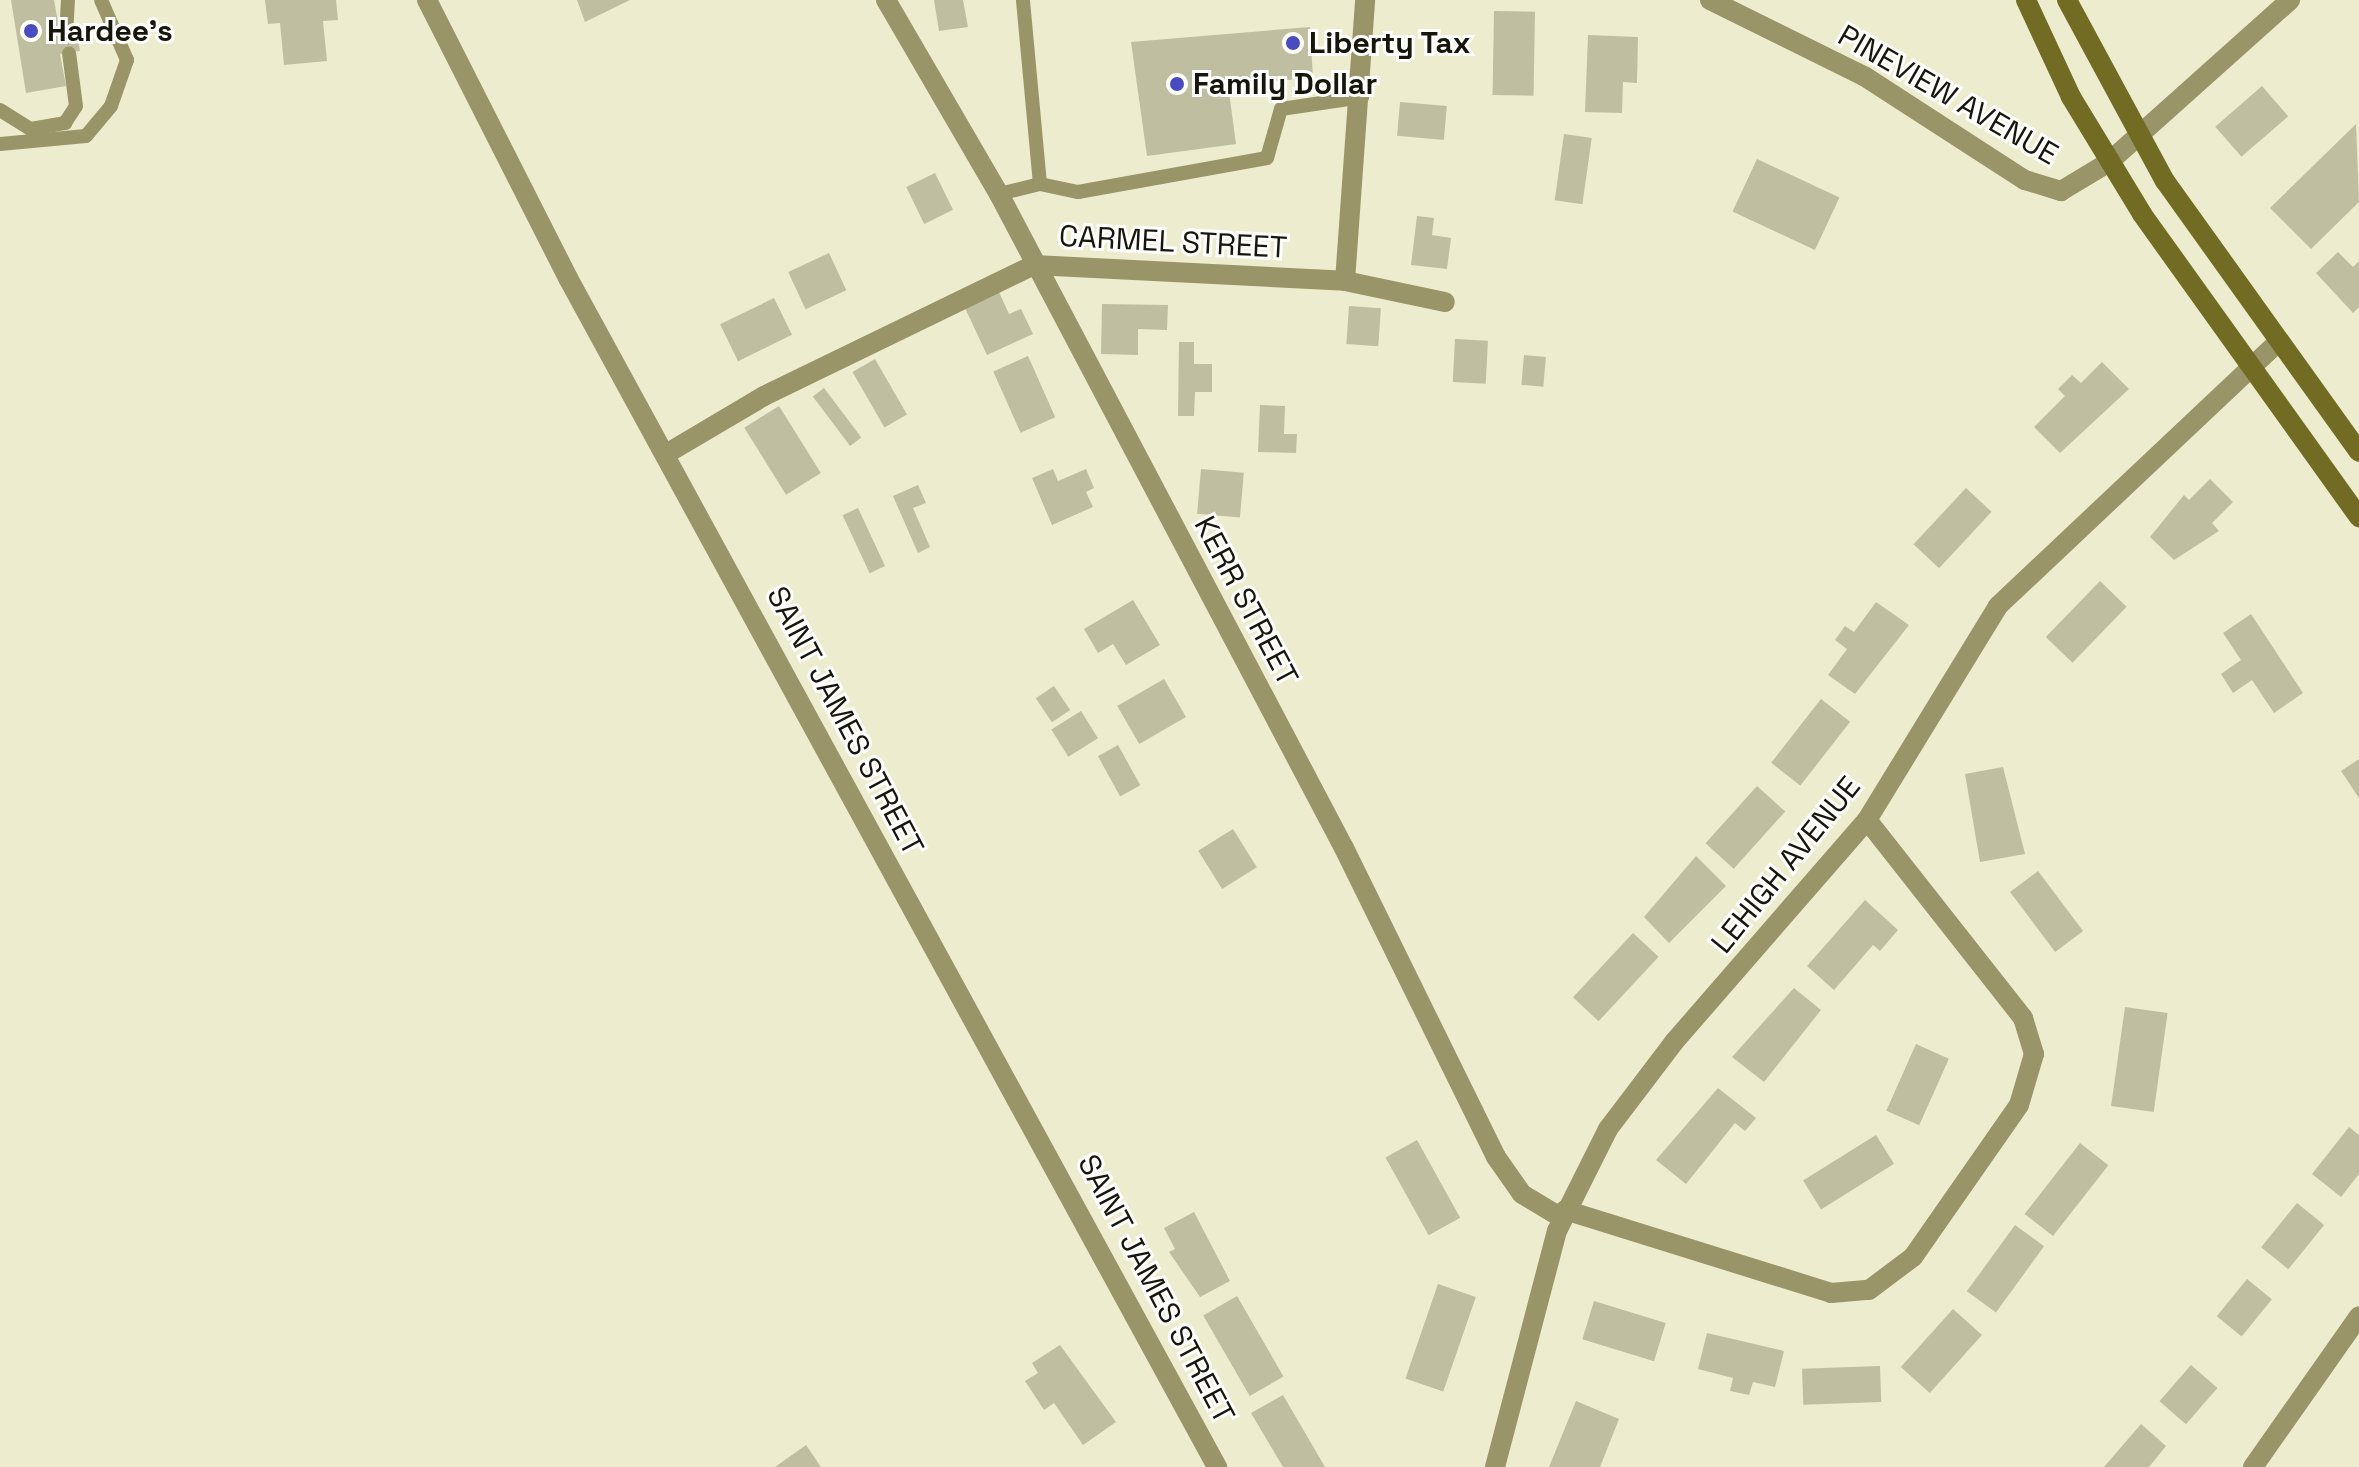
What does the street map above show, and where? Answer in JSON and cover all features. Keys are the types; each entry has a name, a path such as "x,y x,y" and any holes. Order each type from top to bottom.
{"main road":[{"path":"2026,0 2109,162 2247,366 2359,517"},
{"path":"2067,0 2137,134 2359,452"}],"street":[{"name":"SAINT JAMES STREET","path":"427,0 666,454 1217,1467"},
{"name":"KERR STREET","path":"886,0 999,194 1344,848 1496,1157 1522,1194 1564,1214 1831,1293 1877,1286 1913,1257 2019,1105 2034,1054 2023,1018 1867,820"},
{"path":"1345,281 1362,97 1365,0"},
{"name":"PINEVIEW AVENUE","path":"1710,0 1864,76 2044,190 2061,191 2109,162 2290,0"},
{"name":"CARMEL STREET","path":"666,454 764,396 1034,265 1345,281 1445,302"},
{"name":"LEHIGH AVENUE","path":"1495,1467 1564,1214 1608,1129 1674,1042 1867,820 1998,606 2247,366 2279,341"},
{"path":"2253,1467 2359,1316"}],"lane":[{"path":"66,37 68,0"},
{"path":"0,144 86,136 111,106 127,60 101,0"},
{"path":"1023,0 1040,184"},
{"path":"0,110 31,129 65,123 76,106 69,53"},
{"path":"999,194 1040,184 1078,192 1267,158 1281,109 1362,97"}],"building":[{"path":"11,0 54,0 61,38 77,35 80,51 60,54 66,86 26,93"},
{"path":"265,0 336,0 338,20 323,21 327,61 284,65 280,23 268,24"},
{"path":"577,0 630,0 585,22"},
{"path":"934,0 963,0 968,27 939,31"},
{"path":"1494,11 1535,12 1534,96 1493,95"},
{"path":"1310,27 1313,78 1228,85 1236,144 1147,156 1131,42"},
{"path":"1588,35 1638,37 1637,83 1623,82 1622,113 1585,112"},
{"path":"2262,86 2288,116 2241,157 2215,127"},
{"path":"1400,102 1447,106 1444,140 1397,136"},
{"path":"2356,124 2359,202 2311,249 2270,208"},
{"path":"1564,134 1592,138 1582,204 1555,200"},
{"path":"1757,159 1839,197 1815,250 1732,212"},
{"path":"935,173 953,210 924,224 906,187"},
{"path":"1417,216 1434,218 1432,235 1451,238 1447,269 1411,265"},
{"path":"2338,252 2353,267 2359,261 2359,307 2353,313 2316,273"},
{"path":"829,253 846,290 806,309 788,272"},
{"path":"999,292 1009,314 1021,309 1033,334 987,355 965,308"},
{"path":"774,298 792,335 738,361 720,324"},
{"path":"1102,304 1168,305 1167,330 1138,329 1138,355 1101,354"},
{"path":"1349,306 1381,308 1378,346 1346,344"},
{"path":"1455,339 1488,341 1486,384 1453,382"},
{"path":"1179,342 1194,342 1194,364 1212,364 1212,392 1195,392 1194,416 1178,416"},
{"path":"1524,355 1546,357 1543,387 1521,385"},
{"path":"1028,356 1055,417 1021,433 993,371"},
{"path":"875,359 907,414 884,427 852,372"},
{"path":"2102,362 2129,389 2060,453 2034,427 2065,396 2058,389 2072,375 2081,383"},
{"path":"824,388 861,438 850,446 813,396"},
{"path":"1260,405 1285,406 1284,434 1297,434 1296,453 1258,452"},
{"path":"779,406 821,473 786,495 744,428"},
{"path":"1053,469 1058,481 1086,469 1094,488 1086,492 1093,507 1052,525 1032,478"},
{"path":"1201,469 1244,473 1240,518 1197,514"},
{"path":"2210,479 2233,502 2212,523 2219,531 2174,560 2150,537 2184,495 2189,500"},
{"path":"918,485 926,503 913,508 930,547 918,553 893,496"},
{"path":"1966,488 1992,512 1939,568 1913,544"},
{"path":"858,508 885,566 870,573 843,515"},
{"path":"2100,581 2127,607 2072,663 2046,637"},
{"path":"1133,600 1160,645 1126,665 1113,644 1098,653 1084,629"},
{"path":"1876,602 1909,625 1855,694 1828,675 1847,649 1835,640 1845,626 1854,632"},
{"path":"2251,614 2303,693 2274,713 2252,680 2233,693 2221,674 2241,660 2223,633"},
{"path":"1164,679 1186,717 1139,744 1117,706"},
{"path":"1054,686 1070,710 1052,722 1036,698"},
{"path":"1821,699 1850,722 1800,786 1771,763"},
{"path":"1081,711 1098,738 1068,757 1051,730"},
{"path":"1118,745 1140,785 1120,796 1098,756"},
{"path":"2359,759 2359,798 2341,771"},
{"path":"2003,767 2025,854 1980,862 1965,774"},
{"path":"1757,786 1785,811 1734,869 1705,843"},
{"path":"1233,829 1257,867 1222,889 1198,851"},
{"path":"1696,856 1726,886 1669,943 1644,917"},
{"path":"2038,871 2083,931 2055,952 2010,892"},
{"path":"1865,900 1898,930 1880,951 1873,945 1834,990 1807,966"},
{"path":"1633,933 1659,957 1599,1021 1573,997"},
{"path":"1794,988 1821,1010 1764,1082 1732,1057"},
{"path":"2125,1007 2168,1013 2154,1112 2111,1106"},
{"path":"1916,1044 1949,1059 1919,1125 1886,1111"},
{"path":"1718,1088 1756,1118 1745,1131 1735,1123 1686,1184 1656,1160"},
{"path":"2349,1127 2359,1135 2359,1174 2341,1197 2312,1174"},
{"path":"1876,1135 1894,1164 1821,1209 1803,1181"},
{"path":"1417,1140 1460,1218 1429,1235 1386,1157"},
{"path":"2080,1143 2108,1165 2053,1236 2025,1214"},
{"path":"2297,1203 2324,1225 2288,1269 2261,1247"},
{"path":"1194,1212 1230,1281 1200,1297 1169,1252 1175,1249 1164,1228"},
{"path":"2015,1225 2044,1246 1996,1312 1967,1291"},
{"path":"2247,1279 2272,1299 2242,1336 2217,1316"},
{"path":"1438,1284 1476,1297 1443,1392 1405,1379"},
{"path":"1237,1296 1284,1377 1250,1396 1203,1316"},
{"path":"1594,1301 1666,1323 1654,1361 1582,1339"},
{"path":"1953,1309 1982,1335 1930,1393 1901,1367"},
{"path":"1707,1333 1784,1351 1775,1387 1753,1382 1749,1395 1730,1391 1733,1378 1698,1369"},
{"path":"1060,1345 1116,1422 1083,1445 1054,1403 1044,1410 1025,1381 1038,1373 1032,1363"},
{"path":"2191,1365 2217,1388 2186,1424 2160,1401"},
{"path":"1880,1366 1881,1402 1803,1405 1802,1369"},
{"path":"1283,1395 1325,1467 1283,1467 1251,1413"},
{"path":"1576,1401 1619,1419 1600,1467 1549,1467"},
{"path":"2141,1424 2166,1446 2149,1467 2104,1467"},
{"path":"806,1445 821,1467 775,1467"}],"place":[{"name":"Hardee's","path":"31,31"},
{"name":"Liberty Tax","path":"1293,43"},
{"name":"Family Dollar","path":"1177,84"}]}
